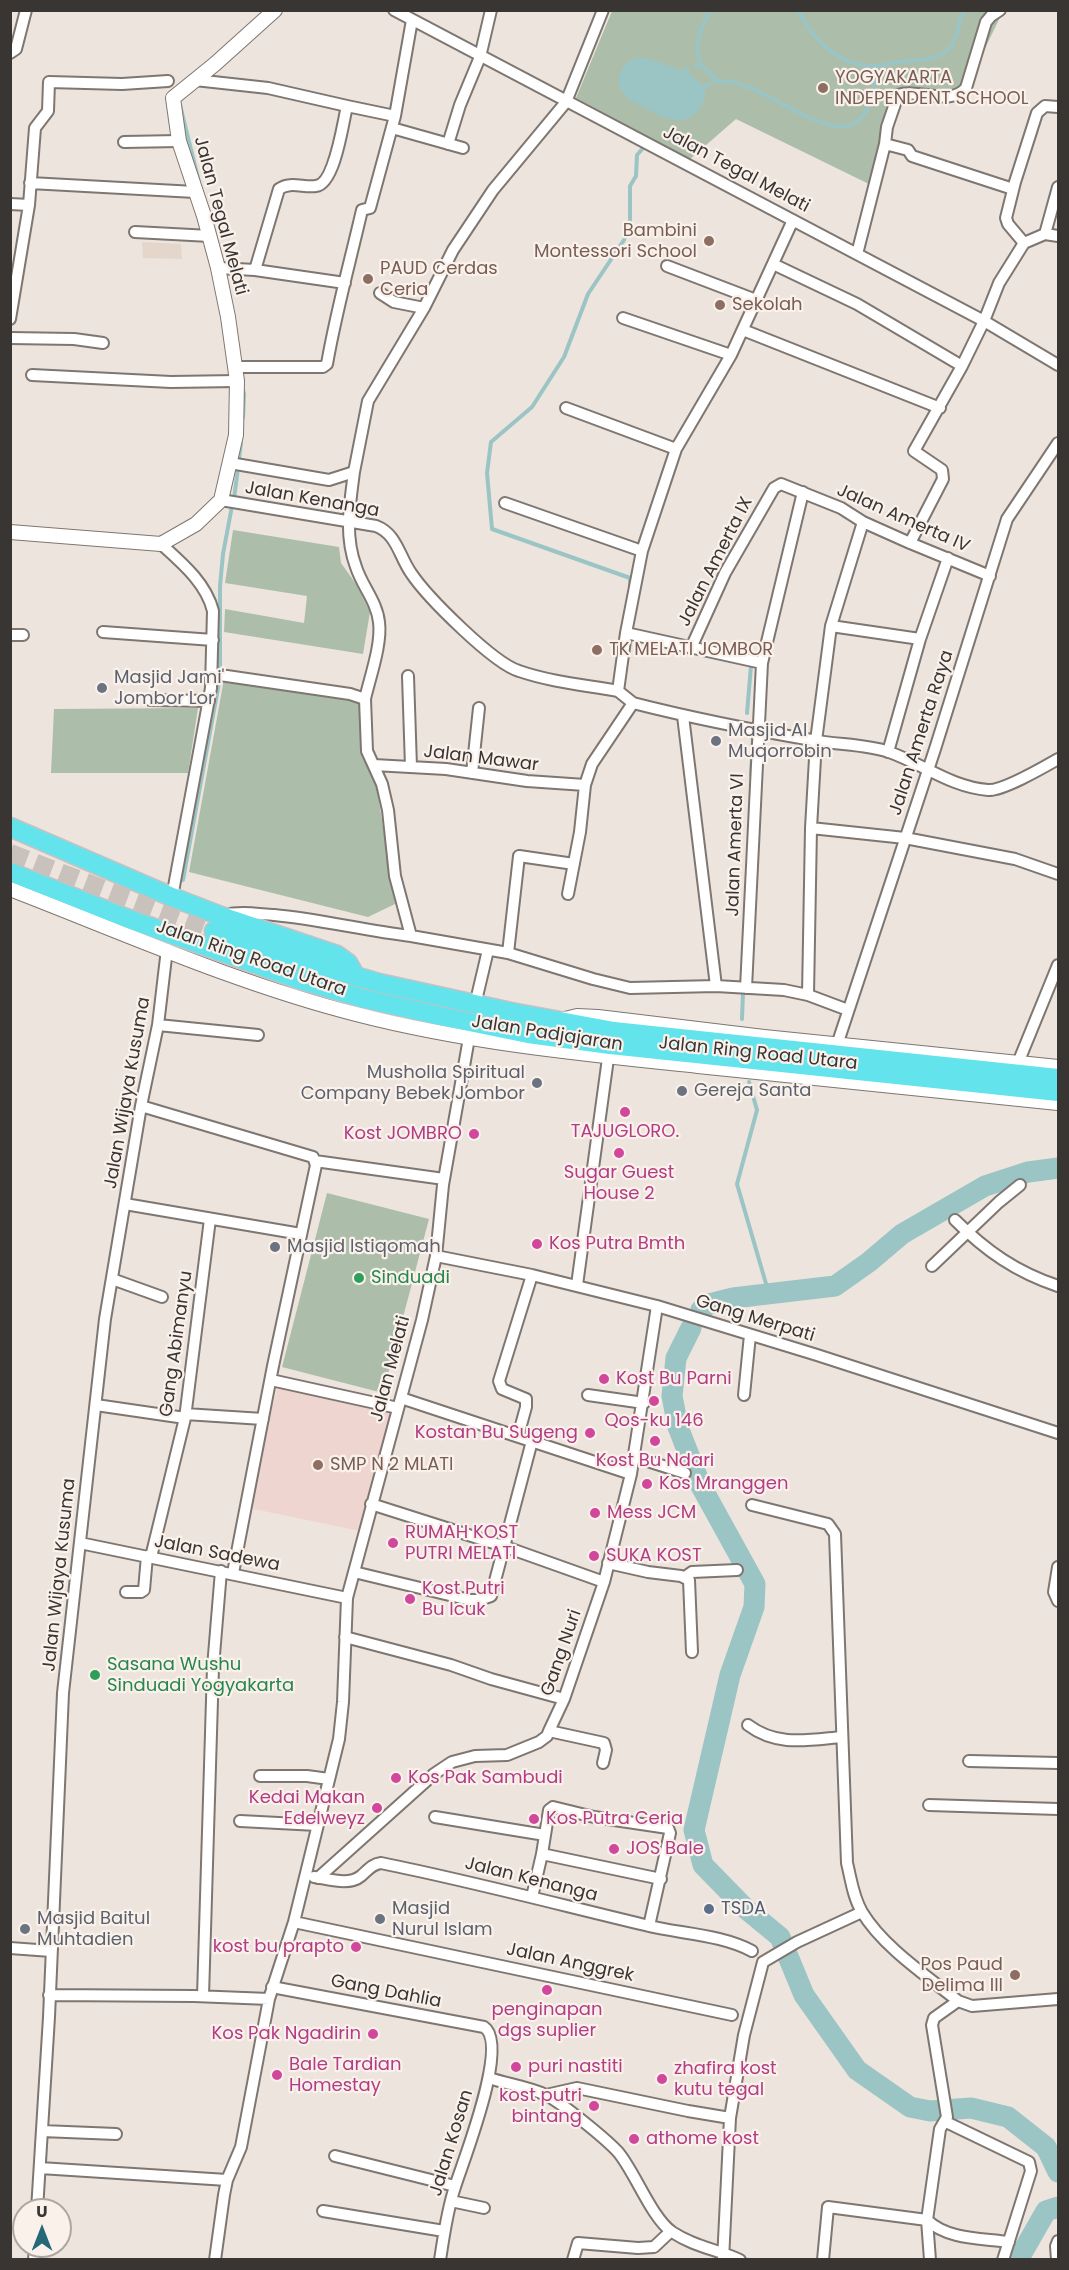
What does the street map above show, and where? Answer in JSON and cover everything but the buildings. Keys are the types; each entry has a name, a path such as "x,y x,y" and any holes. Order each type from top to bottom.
{"highway":[{"path":"10,817 36,838"},
{"path":"10,827 172,897 217,924"},
{"path":"10,859 39,875 55,889"},
{"path":"10,872 55,889"},
{"name":"Jalan Padjajaran","path":"55,889 137,922 300,981 445,1017 609,1051 1059,1092"},
{"name":"Jalan Padjajaran","path":"217,924 336,955 348,963 356,977 475,1005 561,1022 614,1031 1059,1078"}],"street":[{"path":"10,53 16,49 26,10"},
{"name":"Jalan Tegal Melati","path":"221,500 236,435 237,381 218,268 179,141 173,98 275,10"},
{"name":"Jalan Tegal Melati","path":"394,10 984,321 1059,365"},
{"path":"448,144 460,105 480,57 491,10"},
{"path":"411,936 396,876 384,793 367,751 365,699 377,647 380,622 356,568 348,522 354,472 368,401 424,308 453,250 493,190 567,102 603,10"},
{"path":"857,254 885,144 886,127 898,95 906,93 950,97 962,93 966,88 986,22 990,16 1000,10"},
{"path":"235,367 325,366 337,307 362,210 370,208 392,128 412,20"},
{"path":"195,80 268,88 395,116"},
{"path":"10,319 28,205 35,128 48,111 50,82 123,84 168,81"},
{"path":"255,270 279,189 289,185 316,186 322,184 328,177 347,106"},
{"path":"1024,243 1008,224 1006,218 1013,189 1037,112 1045,106 1059,107"},
{"path":"392,128 463,148"},
{"path":"124,142 179,141"},
{"path":"885,144 904,148 918,158 1013,189"},
{"path":"30,183 195,192"},
{"path":"1045,234 1059,187"},
{"path":"10,204 28,205"},
{"path":"793,220 731,355 676,449 642,551 626,633 618,691 633,703 684,716 888,752 960,784 990,790 1059,759"},
{"path":"135,232 210,236"},
{"path":"910,543 943,479 942,470 914,451 962,366 999,283 1024,243 1045,234 1059,236"},
{"path":"773,264 857,304 962,366"},
{"path":"667,266 756,300"},
{"path":"218,268 255,270 345,283"},
{"path":"380,293 394,302 424,308"},
{"path":"623,318 731,355"},
{"path":"743,330 940,408"},
{"path":"10,338 104,342"},
{"path":"32,375 162,382 237,381"},
{"path":"566,408 676,449"},
{"name":"Jalan Amerta Raya","path":"837,1045 928,771 1007,519 1059,443"},
{"path":"230,463 329,480 354,472"},
{"name":"Jalan Amerta IX","path":"691,648 725,573 774,488 781,484 803,492"},
{"name":"Jalan Amerta IV","path":"803,492 841,508 862,522 990,576"},
{"name":"Jalan Amerta VI","path":"746,988 762,663 803,492"},
{"path":"10,532 161,544 196,524 221,500"},
{"name":"Jalan Kenanga","path":"221,500 386,530 410,572 425,591 478,644 502,662 517,671 556,681 618,691"},
{"path":"505,503 642,551"},
{"path":"808,995 811,828 816,741 831,626 862,522"},
{"path":"161,544 186,566 210,600 213,611 213,674 172,897"},
{"path":"888,752 920,639 948,558"},
{"path":"831,626 920,639"},
{"path":"103,632 213,640"},
{"path":"626,633 762,663"},
{"path":"10,635 23,635"},
{"path":"213,674 350,694 365,699"},
{"path":"408,676 411,767"},
{"path":"150,700 209,701"},
{"path":"568,894 585,785 592,764 633,703"},
{"path":"472,773 479,708"},
{"path":"684,716 716,986"},
{"name":"Jalan Mawar","path":"374,765 585,785"},
{"path":"811,828 905,838 1014,859 1059,874"},
{"path":"508,953 519,856 574,864"},
{"name":"Jalan Ring Road Utara","path":"10,889 308,1002 379,1020 469,1038 609,1051 1059,1103"},
{"path":"217,924 236,912 302,918 508,953 630,988 716,986 784,990 808,995 848,1010"},
{"name":"Jalan Wijaya Kusuma","path":"38,2198 63,1693 105,1318 141,1106 158,1025 167,950"},
{"path":"475,1005 488,950"},
{"path":"1018,1063 1059,965"},
{"name":"Jalan Ring Road Utara","path":"561,1022 577,1016 598,1017 837,1045 1059,1067"},
{"path":"158,1025 258,1035"},
{"name":"Jalan Melati","path":"214,2259 227,2180 241,2147 269,1999 294,1922 339,1739 343,1702 347,1598 436,1256 444,1179 469,1038"},
{"path":"577,1285 609,1051"},
{"path":"141,1106 313,1157 316,1165 263,1419 227,1572 213,1667 203,1996"},
{"path":"315,1161 444,1179"},
{"path":"933,1266 999,1202 1020,1185"},
{"path":"125,1204 301,1234"},
{"name":"Gang Abimanyu","path":"126,1592 144,1590 149,1557 185,1416 210,1219"},
{"path":"955,1220 999,1259 1039,1280 1059,1286"},
{"name":"Gang Merpati","path":"436,1256 577,1285 657,1306 1059,1433"},
{"path":"518,1436 526,1399 502,1389 499,1381 532,1275"},
{"path":"112,1279 162,1297"},
{"name":"Gang Nuri","path":"318,1878 434,1773 452,1762 475,1756 507,1755 539,1742 547,1736 564,1699 604,1582 635,1457 657,1306"},
{"path":"744,1395 750,1335"},
{"path":"271,1380 399,1403 518,1436 631,1474"},
{"path":"588,1395 644,1403"},
{"path":"96,1405 185,1416 263,1419"},
{"path":"354,1572 470,1600 487,1599 494,1590 503,1546 532,1441"},
{"path":"635,1457 685,1473"},
{"path":"371,1504 503,1546 604,1582"},
{"path":"752,1505 828,1524 835,1534 847,1863 853,1890 862,1912 886,1941 958,2001 972,2006 1059,1999"},
{"name":"Jalan Sadewa","path":"80,1543 347,1598"},
{"path":"608,1563 685,1577 689,1580 692,1652"},
{"path":"1059,1567 1054,1592 1059,1601"},
{"path":"685,1577 692,1572 737,1570"},
{"path":"345,1637 451,1665 491,1679 564,1699"},
{"path":"748,1725 758,1733 784,1741 842,1737"},
{"path":"549,1731 604,1743 606,1750 603,1764"},
{"path":"969,1761 1059,1763"},
{"path":"260,1776 307,1776 329,1779"},
{"path":"929,1805 1059,1809"},
{"path":"531,1897 542,1854 549,1810 557,1806 594,1817 668,1828 670,1833 649,1926"},
{"path":"435,1817 545,1835"},
{"path":"240,1821 317,1825"},
{"path":"542,1854 661,1879"},
{"name":"Jalan Kenanga","path":"305,1875 346,1882 359,1878 375,1864 381,1863 454,1877 649,1926 729,1942 752,1951"},
{"path":"723,2256 730,2118 744,2035 763,1962 797,1942 862,1912"},
{"name":"Jalan Anggrek","path":"294,1922 732,2015"},
{"path":"10,1948 51,1952"},
{"name":"Gang Dahlia","path":"272,1987 484,2027 491,2034"},
{"path":"49,1995 269,1999"},
{"path":"930,2259 927,2220 940,2129 946,2119 932,2025 934,2018 958,2001"},
{"name":"Jalan Kosan","path":"440,2259 455,2186 464,2164 489,2078 491,2034"},
{"path":"489,2078 546,2095 572,2113 618,2153 645,2196 671,2231 704,2249 740,2259"},
{"path":"546,2095 577,2088 730,2118"},
{"path":"946,2119 1029,2162 1031,2166 1003,2259"},
{"path":"42,2131 116,2134"},
{"path":"335,2156 455,2186"},
{"path":"40,2168 227,2180"},
{"path":"451,2201 484,2208"},
{"path":"823,2259 828,2207 927,2220 936,2228 951,2234 1009,2242"},
{"path":"323,2211 444,2231"},
{"path":"573,2259 578,2244 654,2247 671,2231"},
{"path":"1057,2259 1056,2246 1059,2241"},
{"path":"653,2259 654,2247"}],"shaded area":[{"path":"142,242 181,244 182,259 143,258"},
{"name":"SMP N 2 MLATI","path":"278,1387 391,1412 360,1531 249,1508 266,1429"}],"green space":[{"path":"612,11 1003,11 966,88 957,92 903,89 873,186 736,119 690,159 576,98"},
{"path":"233,530 339,547 341,563 356,584 370,612 363,654 224,632 225,609 304,623 307,596 225,583"},
{"path":"224,679 361,702 395,904 368,917 189,872"},
{"path":"198,708 188,773 51,773 54,709"},
{"name":"Sinduadi","path":"327,1193 429,1219 383,1393 282,1367"}],"water":[{"path":"645,58 685,71 704,86 704,100 697,112 685,119 672,119 624,95 619,84 622,68 632,59"}],"waterway":[{"path":"696,66 700,64 699,36 712,10"},
{"path":"798,10 812,32 830,50 852,62 878,66 929,59 945,53 955,40 965,10"},
{"path":"700,64 718,81"},
{"path":"715,82 737,84 762,93 813,119 836,126 856,123 870,104 877,66"},
{"path":"704,86 711,84"},
{"path":"180,105 199,182"},
{"path":"630,590 630,578 492,529 487,473 491,442 532,407 564,357 588,294 624,240 630,220 630,186 636,176 637,155 644,147"},
{"path":"242,386 243,418"},
{"path":"239,459 241,443"},
{"path":"234,499 238,468"},
{"path":"220,667 220,586 232,506"},
{"path":"700,644 752,654 747,713"},
{"path":"183,880 219,683"},
{"path":"751,775 753,737"},
{"path":"742,1019 743,992"},
{"path":"749,1082 757,1110 737,1184 769,1294"},
{"path":"701,1310 709,1304 733,1298 835,1286 869,1262 902,1234 985,1186 1028,1172 1058,1168"},
{"path":"691,1328 676,1358 672,1396 678,1427 701,1486 755,1584 754,1607 730,1675 694,1830 703,1865 746,1909 780,1937 804,1995 857,2070 910,2107 930,2111 971,2108 1008,2117 1046,2147 1058,2172"},
{"path":"1018,2260 1046,2211 1058,2207"}],"tunnel":[{"path":"10,853 214,931"}],"place":[{"name":"YOGYAKARTA INDEPENDENT SCHOOL","path":"823,88"},
{"name":"Bambini Montessori School","path":"709,241"},
{"name":"PAUD Cerdas Ceria","path":"368,279"},
{"name":"Sekolah","path":"720,305"},
{"name":"TK MELATI JOMBOR","path":"597,650"},
{"name":"Masjid Jami' Jombor Lor","path":"102,688"},
{"name":"Masjid Al Muqorrobin","path":"716,741"},
{"name":"Musholla Spiritual Company Bebek Jombor","path":"537,1083"},
{"name":"Gereja Santa","path":"682,1091"},
{"name":"TAJUGLORO.","path":"625,1112"},
{"name":"Kost JOMBRO","path":"474,1134"},
{"name":"Sugar Guest House 2","path":"619,1153"},
{"name":"Kos Putra Bmth","path":"537,1244"},
{"name":"Masjid Istiqomah","path":"275,1247"},
{"name":"Sinduadi","path":"359,1278"},
{"name":"Kost Bu Parni","path":"604,1379"},
{"name":"Qos-ku 146","path":"654,1401"},
{"name":"Kostan Bu Sugeng","path":"590,1433"},
{"name":"Kost Bu Ndari","path":"655,1441"},
{"name":"SMP N 2 MLATI","path":"318,1465"},
{"name":"Kos Mranggen","path":"647,1484"},
{"name":"Mess JCM","path":"595,1513"},
{"name":"RUMAH KOST PUTRI MELATI","path":"393,1543"},
{"name":"SUKA KOST","path":"594,1556"},
{"name":"Kost Putri Bu Icuk","path":"410,1599"},
{"name":"Sasana Wushu Sinduadi Yogyakarta","path":"95,1675"},
{"name":"Kos Pak Sambudi","path":"396,1778"},
{"name":"Kedai Makan Edelweyz","path":"377,1808"},
{"name":"Kos Putra Ceria","path":"534,1819"},
{"name":"JOS Bale","path":"614,1849"},
{"name":"TSDA","path":"709,1909"},
{"name":"Masjid Nurul Islam","path":"380,1919"},
{"name":"Masjid Baitul Muhtadien","path":"25,1929"},
{"name":"kost bu prapto","path":"356,1947"},
{"name":"Pos Paud Delima III","path":"1015,1975"},
{"name":"penginapan dgs suplier","path":"547,1990"},
{"name":"Kos Pak Ngadirin","path":"373,2034"},
{"name":"puri nastiti","path":"516,2067"},
{"name":"Bale Tardian Homestay","path":"277,2075"},
{"name":"zhafira kost kutu tegal","path":"662,2079"},
{"name":"kost putri bintang","path":"594,2106"},
{"name":"athome kost","path":"634,2139"}]}
